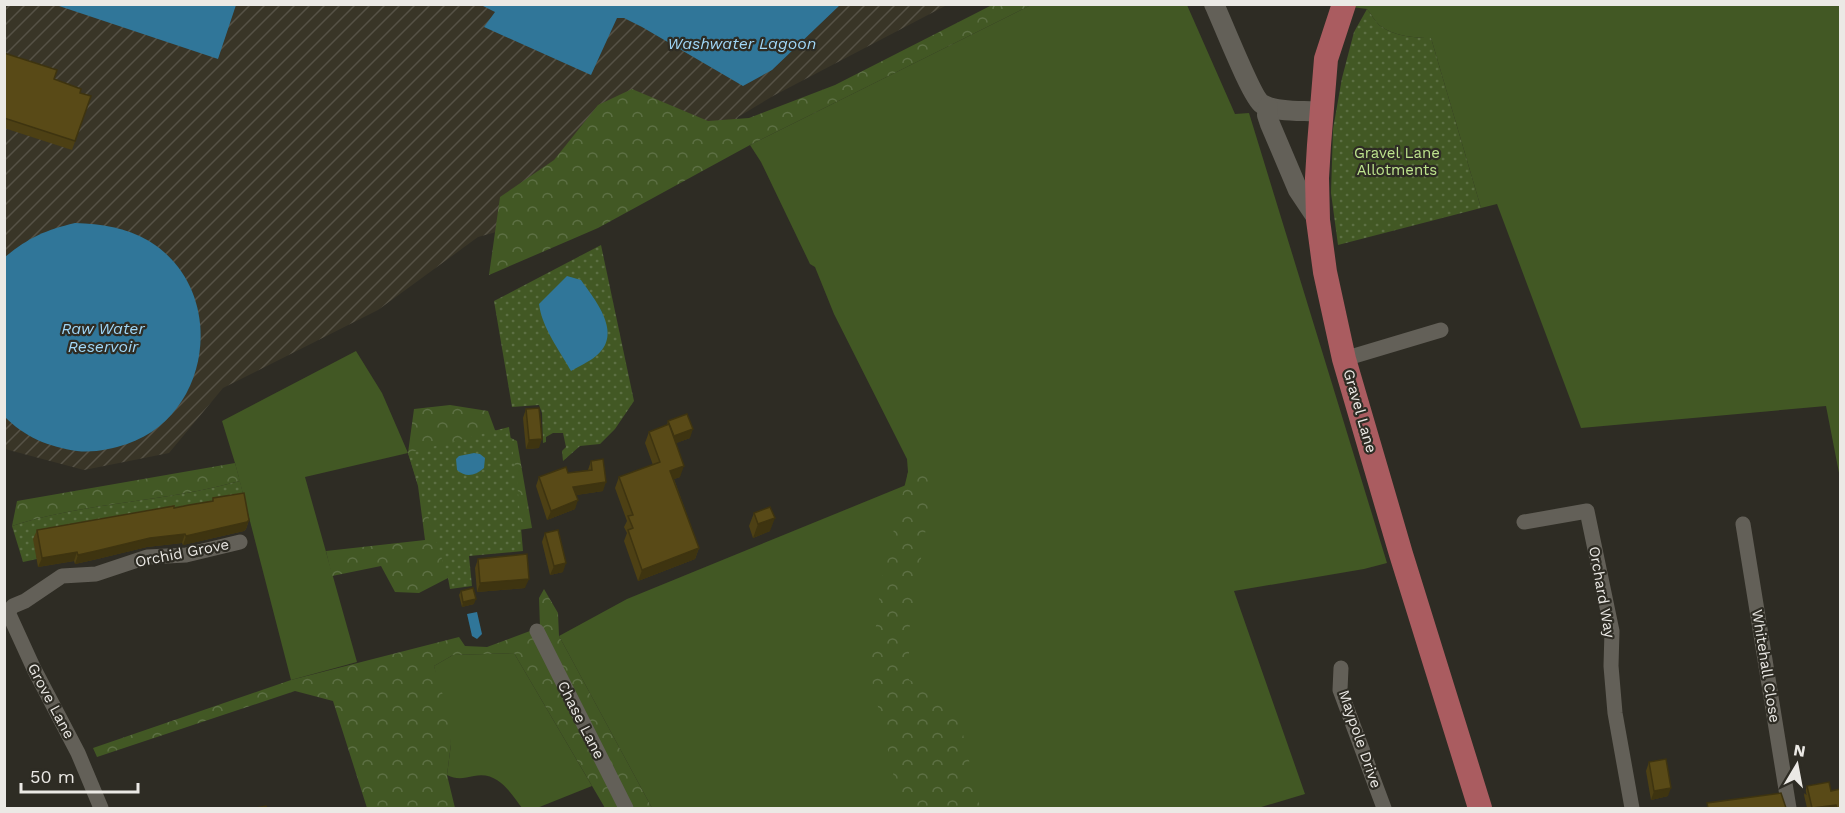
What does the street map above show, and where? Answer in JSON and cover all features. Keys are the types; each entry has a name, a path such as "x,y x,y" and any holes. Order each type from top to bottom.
{"main road":[{"name":"Gravel Lane","path":"1344,4 1326,59 1317,178 1318,220 1324,272 1344,359 1401,554 1480,808"}],"street":[{"path":"1214,4 1252,91 1263,105 1283,110 1322,112"},
{"path":"1269,107 1270,124 1298,190 1318,220"},
{"path":"1344,359 1441,330"},
{"name":"Orchard Way","path":"1524,522 1587,512 1612,631 1611,666 1614,713 1632,808"},
{"name":"Whitehall Close","path":"1743,524 1789,808"},
{"name":"Orchid Grove","path":"25,601 62,576 96,574 147,557 186,555 240,542"},
{"name":"Grove Lane","path":"25,601 13,606 8,612 12,625 78,753 101,808"},
{"name":"Chase Lane","path":"537,631 626,808"},
{"name":"Maypole Drive","path":"1341,668 1340,690 1384,808"}],"shaded area":[{"path":"4,5 947,5 773,96 738,117 730,132 543,219 478,237 378,310 223,388 169,453 84,470 5,449"}],"green space":[{"path":"1327,4 1840,5 1840,478 1826,406 1581,428 1497,204 1481,208 1431,38 1411,37 1391,32 1379,25 1367,9"},
{"path":"992,5 1031,5 750,145 598,228 489,275 500,197 554,160 598,105 632,89 708,121 749,118 835,85"},
{"path":"1031,5 1187,5 1235,114 1249,113 1387,563 1234,591 1305,794 1258,808 652,808 559,636 627,599 906,485 908,472 907,459 834,314 815,267 810,264 761,162 750,145"},
{"name":"Gravel Lane Allotments","path":"1367,9 1379,25 1391,32 1411,37 1431,38 1481,208 1338,245 1331,193 1333,129 1342,78 1354,32"},
{"path":"601,245 634,401 615,429 600,444 580,446 563,461 562,451 566,447 563,433 553,433 546,437 546,442 543,443 542,413 539,405 512,407 494,301"},
{"path":"356,351 382,393 408,453 305,477 357,662 291,680 222,421"},
{"path":"450,405 488,411 495,430 517,441 532,528 512,531 439,486 448,578 419,593 395,592 381,566 332,576 326,551 425,540 418,486 408,453 414,409"},
{"path":"509,427 517,481 523,551 469,556 472,586 450,589 408,453"},
{"path":"235,463 240,481 183,494 68,512 12,526 17,501"},
{"path":"923,467 932,491 909,631 909,680 929,688 959,717 980,808 901,808 868,663 876,626 881,583 908,472"},
{"path":"240,481 249,520 34,539 37,559 23,562 12,526 68,512 183,494"},
{"path":"544,589 558,613 559,636 652,808 632,808 540,627 539,598"},
{"path":"530,631 620,808 605,808 514,653 453,655 434,666 449,715 451,744 447,775 455,808 367,808 333,701 295,691 97,757 93,748 291,680 459,637 465,646 487,647"},
{"path":"514,653 592,786 537,808 522,808 502,784 490,777 482,775 457,778 447,775 451,744 434,666 453,655"}],"water":[{"path":"56,5 236,5 218,59"},
{"name":"Washwater Lagoon","path":"481,5 840,5 772,70 743,86 624,18 617,18 591,75 484,27 495,12"},
{"name":"Raw Water Reservoir","path":"75,223 113,227 131,232 149,241 174,262 191,289 199,319 200,350 193,380 178,407 156,429 127,444 96,451 77,451 47,444 20,430 4,416 5,257 37,236"},
{"path":"567,276 581,280 599,307 607,328 604,347 596,356 571,371 548,330 539,304"},
{"path":"474,453 485,458 484,468 470,475 457,470 456,459 459,456"},
{"path":"477,612 482,634 477,639 472,636 467,614"}],"building":[{"path":"4,53 57,70 54,79 81,89 80,93 91,96 75,141 4,118"},
{"path":"539,408 542,439 529,440 526,409"},
{"path":"687,414 693,429 674,436 668,421"},
{"path":"669,424 684,466 670,471 699,548 642,570 628,530 633,528 628,516 633,515 619,477 660,462 649,432"},
{"path":"603,459 606,482 573,487 578,500 551,511 539,477 566,467 568,473 592,470 591,461"},
{"path":"244,493 249,520 247,522 186,536 185,534 150,538 78,555 77,552 42,558 37,530 174,506 174,508"},
{"path":"770,507 775,518 758,524 754,513"},
{"path":"558,530 566,563 554,566 545,533"},
{"path":"527,554 529,579 480,583 478,559"},
{"path":"473,588 476,599 463,602 461,591"},
{"path":"1666,759 1671,788 1654,791 1649,762"},
{"path":"1829,782 1831,791 1840,789 1840,808 1836,805 1812,808 1807,786"},
{"path":"1781,793 1786,808 1708,808 1707,803"}]}
